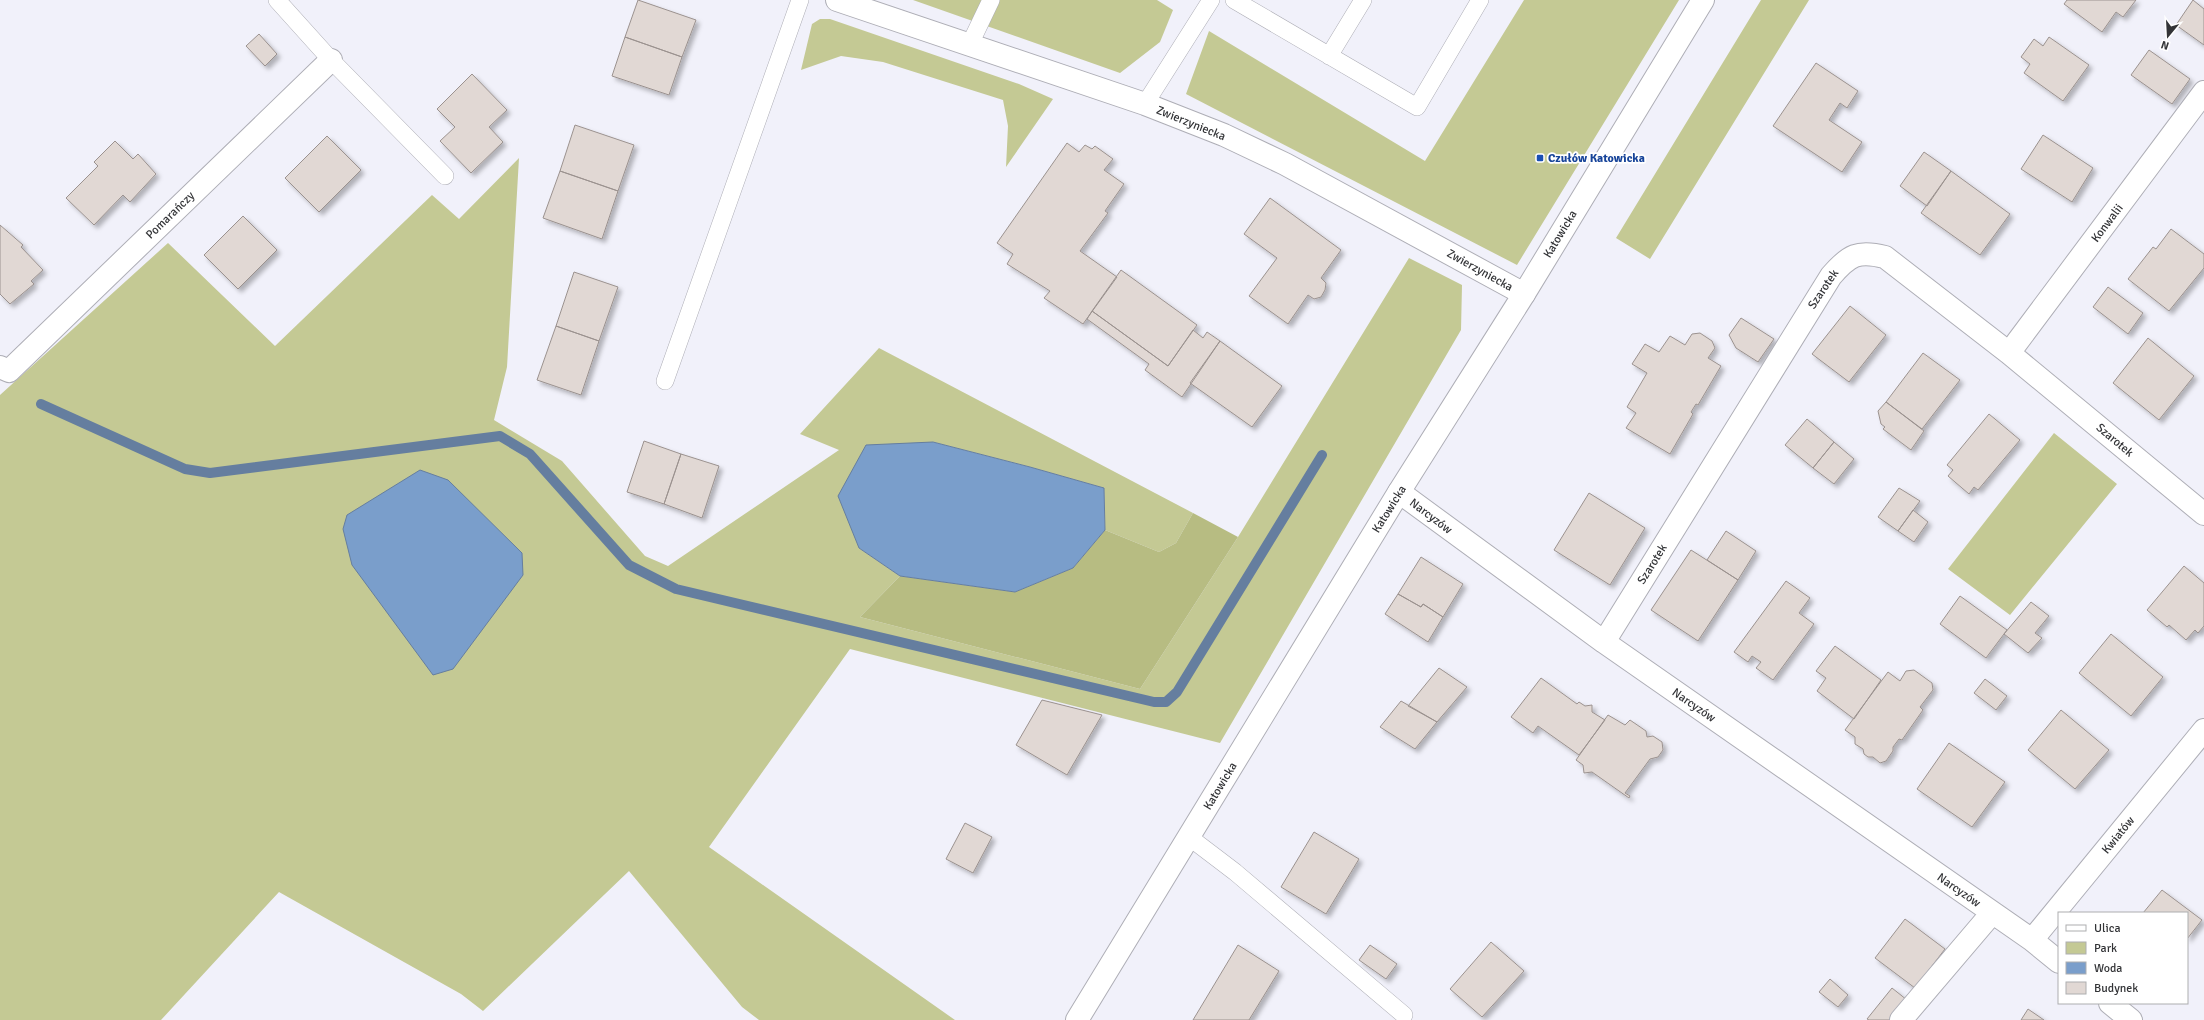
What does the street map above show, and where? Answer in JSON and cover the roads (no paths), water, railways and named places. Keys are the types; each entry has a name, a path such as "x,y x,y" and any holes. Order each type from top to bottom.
{"street":[{"name":"Zwierzyniecka","path":"837,0 1145,104 1224,135 1285,164 1524,294"},
{"name":"Katowicka","path":"1077,1020 1399,492 1524,294 1703,0"},
{"name":"Pomarańczy","path":"3,372 331,60"},
{"name":"Konwalii","path":"2009,353 2204,92"},
{"name":"Szarotek","path":"1604,642 1831,276 1842,263 1855,255 1869,253 1885,257 2009,353 2204,514"},
{"name":"Narcyzów","path":"1399,492 1604,642 2032,940 2058,961"},
{"name":"Kwiatów","path":"2032,940 2204,730"},
{"name":"Narcyzów","path":"1901,1020 1992,913"},
{"path":"2111,1004 2131,1020"}],"lane":[{"path":"277,0 331,60 445,176"},
{"path":"665,381 800,0"},
{"path":"970,44 991,0"},
{"path":"1145,104 1211,0"},
{"path":"1234,0 1416,108 1480,0"},
{"path":"1329,56 1363,0"},
{"path":"1189,837 1235,872 1404,1015"}],"water":[{"path":"933,442 1104,488 1105,530 1073,568 1015,592 900,576 859,548 838,496 866,445"},
{"path":"420,470 448,480 522,553 523,575 453,669 433,675 352,565 343,529 347,515"}],"waterway":[{"path":"41,404 185,469 210,473 500,436 530,454 629,565 676,589 1154,702 1166,702 1177,692 1322,455"}],"place":[{"name":"Czułów Katowicka","path":"1540,158"}]}
